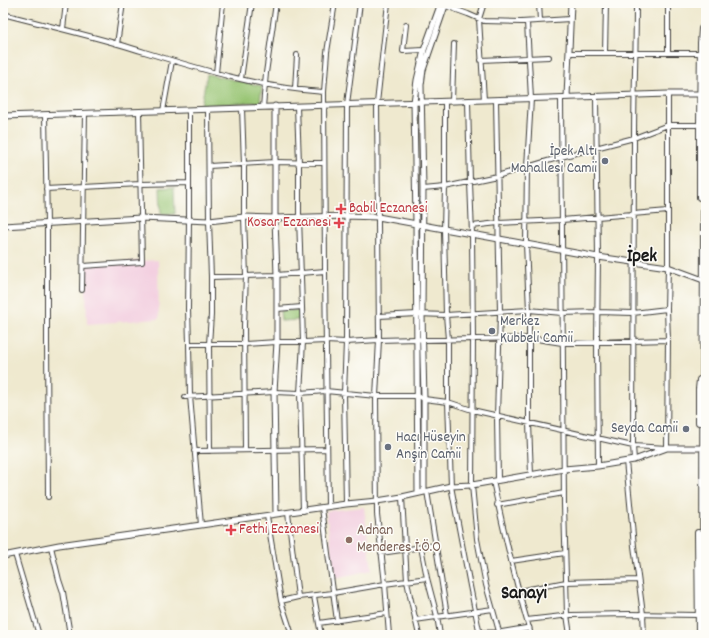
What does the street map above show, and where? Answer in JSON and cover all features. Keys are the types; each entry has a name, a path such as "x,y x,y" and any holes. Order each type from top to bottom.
{"highway":[{"path":"704,3 700,53 700,211 704,236"},
{"path":"704,3 706,52 702,495 704,635"},
{"path":"699,635 699,390 704,352"}],"street":[{"path":"64,29 66,3"},
{"path":"117,44 123,3"},
{"path":"216,73 223,3"},
{"path":"241,79 252,3"},
{"path":"263,107 276,3"},
{"path":"328,507 324,217 324,92 327,52 335,3"},
{"path":"346,504 344,393 346,342 347,104 360,3"},
{"path":"388,3 377,103 379,340 376,396 377,514 389,635"},
{"path":"484,3 478,19 484,100"},
{"path":"539,3 540,21"},
{"path":"567,97 571,3"},
{"path":"605,53 606,3"},
{"path":"634,460 633,262 636,3"},
{"path":"668,3 668,52"},
{"path":"443,4 484,22 527,22 570,19"},
{"path":"443,4 424,50 417,80 414,102 419,224 419,314 424,400 425,492 436,544 447,615"},
{"path":"419,224 423,189 421,85 423,70 443,4"},
{"path":"3,14 64,29 216,73 265,84 324,92"},
{"path":"527,22 531,99 527,167 526,244 530,338 529,423 531,475"},
{"path":"406,25 403,51 424,50"},
{"path":"452,101 454,44"},
{"path":"569,52 700,53"},
{"path":"295,89 297,55"},
{"path":"481,60 549,57"},
{"path":"163,111 172,61"},
{"path":"667,448 668,340 666,309 668,267 668,94"},
{"path":"3,116 275,106 698,94"},
{"path":"596,96 598,217 598,466"},
{"path":"561,98 565,553 567,615 570,635"},
{"path":"496,100 500,313 495,481 498,504 531,635"},
{"path":"445,101 444,229 451,486 480,634"},
{"path":"468,101 472,226 472,485 477,539 486,585 500,634"},
{"path":"275,106 277,342 274,392 276,514"},
{"path":"297,106 299,217 302,273 303,342 300,393 303,511"},
{"path":"242,108 246,276 244,344 245,450"},
{"path":"208,109 211,277 209,344 210,451"},
{"path":"189,110 188,309 190,396 201,525"},
{"path":"83,266 142,262 139,112"},
{"path":"82,290 85,113"},
{"path":"45,115 48,497"},
{"path":"423,189 445,187 497,176 561,157 634,138 668,125 696,125"},
{"path":"209,166 275,162 324,163"},
{"path":"46,188 189,183"},
{"path":"472,226 668,211"},
{"path":"3,226 141,218 209,221 244,217 378,217 562,251 668,267 705,281"},
{"path":"211,277 277,275 325,271"},
{"path":"277,309 302,307"},
{"path":"379,316 500,313 529,310 562,313 634,313 666,309"},
{"path":"190,344 530,338 562,343 668,340"},
{"path":"418,493 418,396 420,339"},
{"path":"184,397 326,391 376,396 418,396 424,400 448,402 472,410 633,446 699,448"},
{"path":"3,556 51,547 346,504 377,501 451,486 472,485 564,469 598,466 634,460 667,448"},
{"path":"194,451 327,449"},
{"path":"626,461 644,635"},
{"path":"498,504 564,493"},
{"path":"402,497 407,582 419,635"},
{"path":"322,508 337,621"},
{"path":"288,513 298,597"},
{"path":"267,516 281,601 292,635"},
{"path":"381,552 436,544"},
{"path":"51,547 63,592 70,635"},
{"path":"421,547 440,635"},
{"path":"512,561 565,553"},
{"path":"15,554 39,635"},
{"path":"281,601 298,597 314,596 427,578"},
{"path":"519,591 566,582 638,580"},
{"path":"314,596 321,635"},
{"path":"416,620 493,609"},
{"path":"319,623 387,613"},
{"path":"527,620 567,615 698,615"},
{"path":"468,635 500,634 529,628"}],"shaded area":[{"path":"158,260 159,319 87,324 87,264"},
{"name":"Adnan Menderes İ.Ö.O","path":"364,507 372,570 335,578 326,511"}],"green space":[{"path":"207,74 262,86 260,102 201,105"},
{"path":"174,187 175,214 161,214 160,188"},
{"path":"299,310 299,320 281,321 280,311"}],"place":[{"name":"İpek Altı Mahallesi Camii","path":"605,161"},
{"name":"Babil Eczanesi","path":"341,209"},
{"name":"Kosar Eczanesi","path":"339,223"},
{"name":"Merkez Kubbeli Camii","path":"492,331"},
{"name":"Seyda Camii","path":"686,429"},
{"name":"Hacı Hüseyin Anşin Camii","path":"388,447"},
{"name":"Fethi Eczanesi","path":"231,530"},
{"name":"Adnan Menderes İ.Ö.O","path":"349,540"}],"district":[{"name":"İpek","path":"642,257"},
{"name":"Sanayi","path":"524,594"}]}
